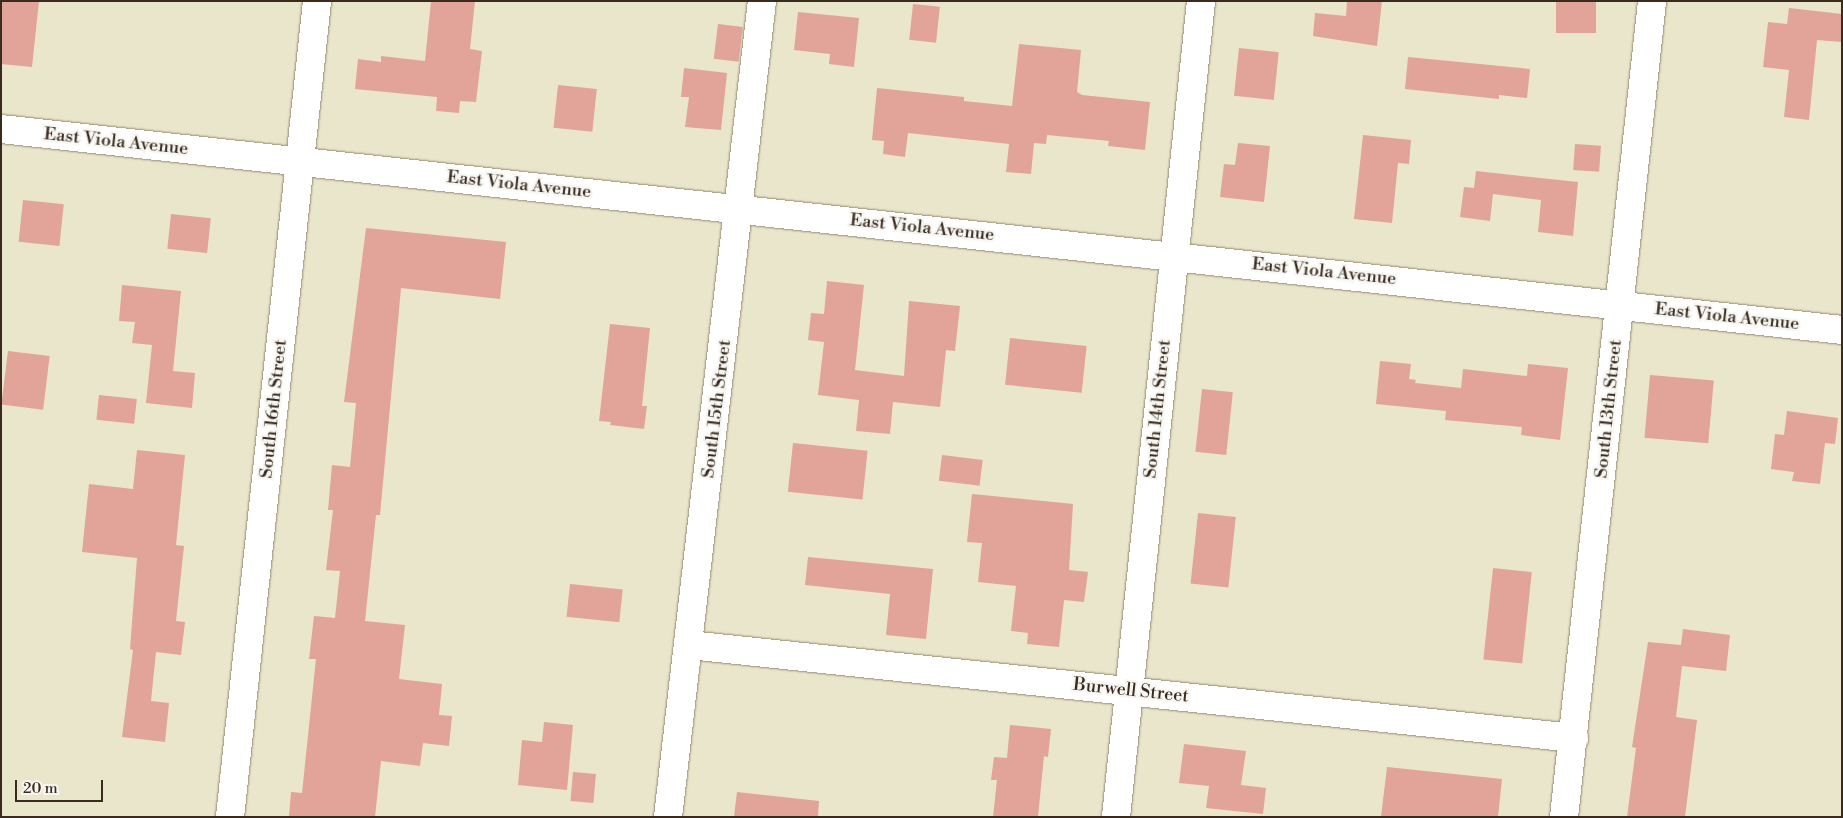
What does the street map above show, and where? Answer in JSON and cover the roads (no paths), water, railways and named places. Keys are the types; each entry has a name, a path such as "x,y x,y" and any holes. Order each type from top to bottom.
{"street":[{"name":"South 16th Street","path":"230,817 317,1"},
{"name":"South 15th Street","path":"668,817 741,209 762,1"},
{"name":"South 14th Street","path":"1116,817 1201,1"},
{"name":"South 13th Street","path":"1564,817 1652,1"},
{"name":"East Viola Avenue","path":"1,129 1842,330"},
{"name":"Burwell Street","path":"689,645 1574,738"}]}
